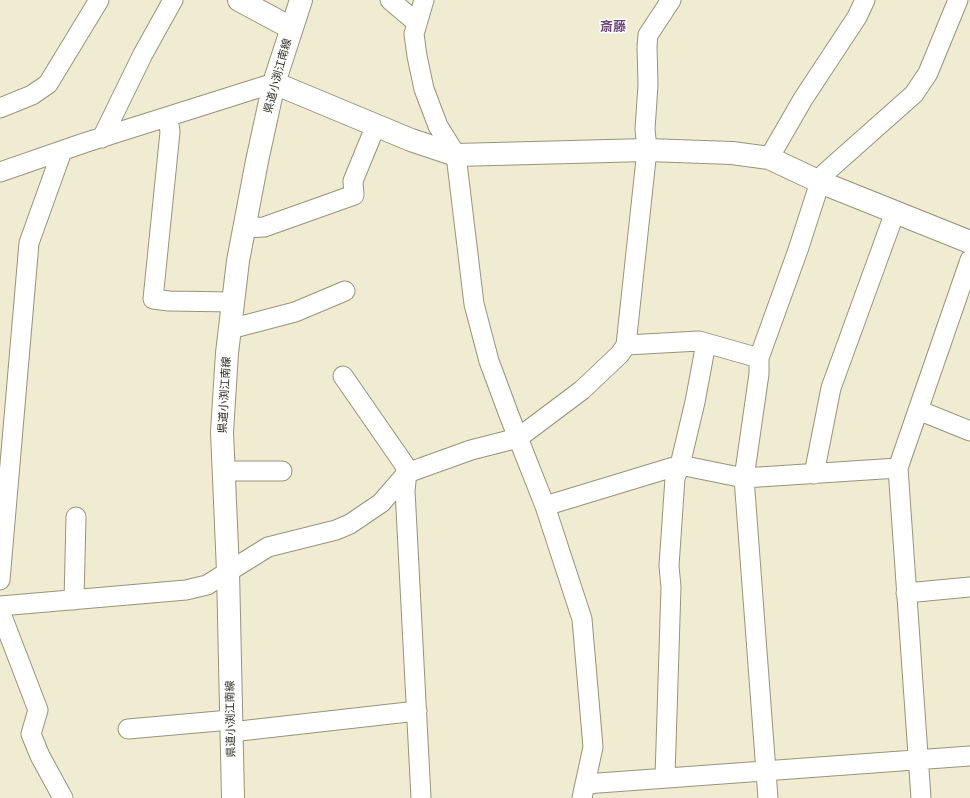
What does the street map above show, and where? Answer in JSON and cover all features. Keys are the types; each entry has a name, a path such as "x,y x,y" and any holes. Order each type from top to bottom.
{"main road":[{"path":"239,0 290,28"},
{"name":"県道小渕江南線","path":"233,798 230,726 228,571 222,432 230,329 244,228 274,83 290,28 301,0"},
{"path":"274,83 411,140 456,156 647,150 732,154 769,158 820,182 970,242"}],"street":[{"path":"0,108 32,95 48,84 99,0"},
{"path":"102,138 142,54 173,0"},
{"path":"390,0 416,22"},
{"path":"424,0 416,22 414,34 424,89 438,126 456,156 474,304 490,361 545,506 582,619 593,747 584,791 665,777 970,756"},
{"path":"0,606 186,590 207,585 268,547 336,530 350,524 381,503 407,473 471,450 518,438 582,390 620,354 626,345 647,150 645,129 648,85 648,35 671,0"},
{"path":"769,158 802,99 857,17 865,0"},
{"path":"768,798 744,478 759,374 759,358 798,250 820,182 825,173 914,94 928,73 958,0"},
{"path":"0,172 274,83"},
{"path":"168,117 170,132 153,299 169,301 233,302"},
{"path":"244,228 264,227 354,195 353,181 376,125"},
{"path":"0,580 29,244 62,151"},
{"path":"814,474 831,388 895,212"},
{"path":"920,798 898,468 970,260"},
{"path":"230,329 295,312 345,291"},
{"path":"626,345 692,341 706,343 759,358"},
{"path":"665,777 671,587 669,566 675,478 680,466 695,402 706,343"},
{"path":"343,376 404,464 407,473 405,490 421,798"},
{"path":"918,410 970,431"},
{"path":"545,506 680,466 744,478 898,468"},
{"path":"224,471 282,471"},
{"path":"74,600 76,517"},
{"path":"906,592 970,587"},
{"path":"0,611 38,710 31,734 40,756 63,798"},
{"path":"128,729 230,726 417,711"}],"district":[{"name":"斎藤","path":"613,27"}]}
